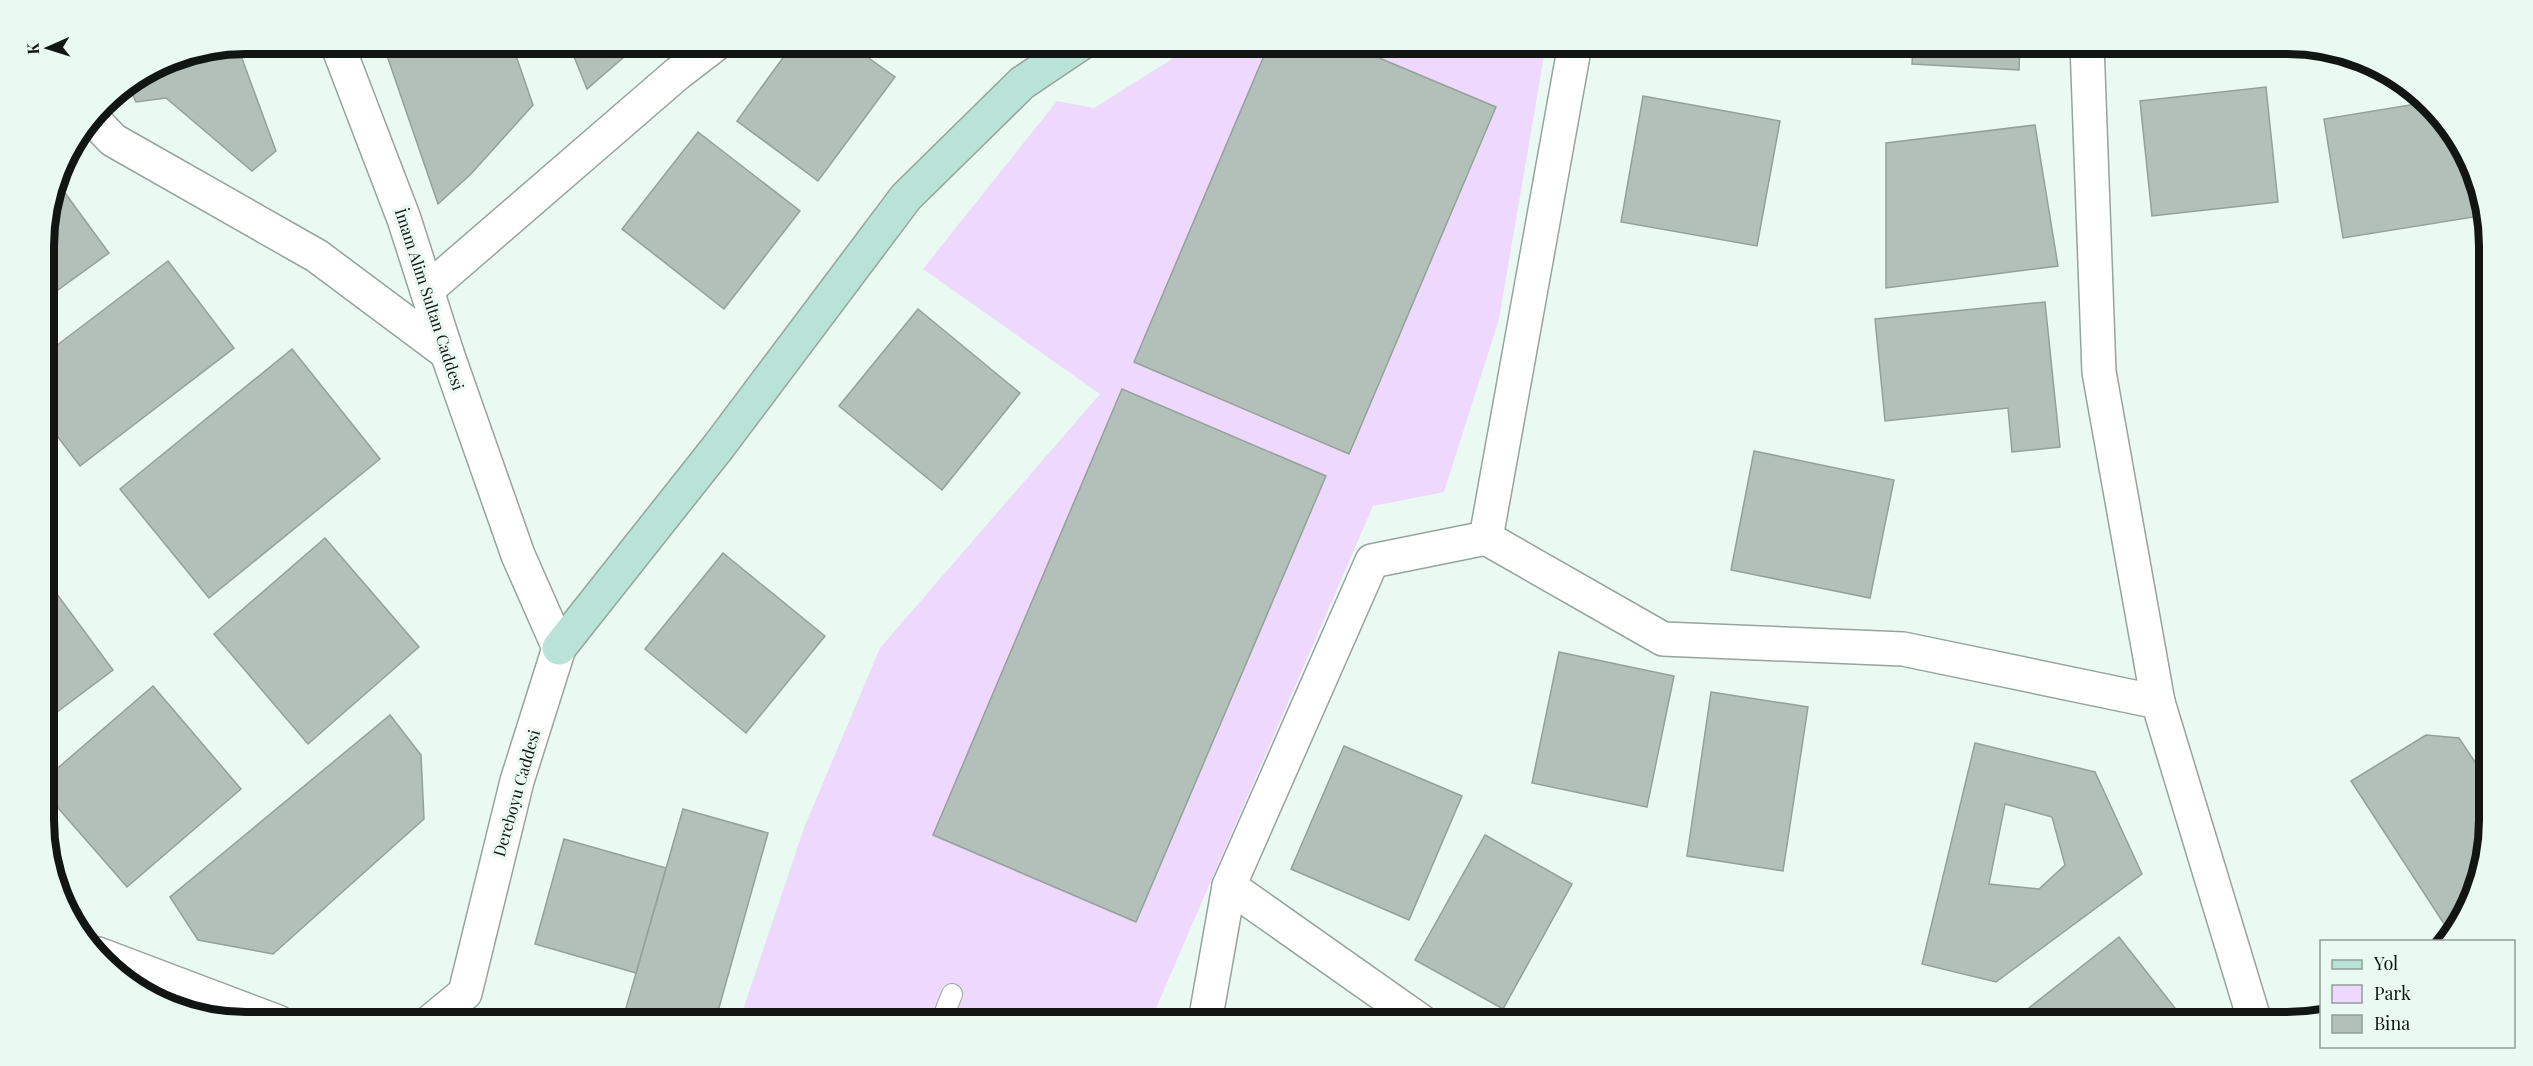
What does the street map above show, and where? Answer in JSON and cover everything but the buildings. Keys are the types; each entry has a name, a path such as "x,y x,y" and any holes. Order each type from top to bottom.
{"main road":[{"path":"559,648 719,446 906,198 1022,83 1065,54"}],"street":[{"name":"İmam Alim Sultan Caddesi","path":"340,54 404,219 447,353 518,555 559,648"},
{"path":"427,290 703,54"},
{"path":"1486,538 1573,54"},
{"path":"2087,54 2099,372 2158,702 2253,1012"},
{"path":"98,124 113,140 317,256 447,353"},
{"path":"1207,1012 1229,886 1372,561 1486,538 1663,639 1903,649 2158,702"},
{"name":"Dereboyu Caddesi","path":"442,1012 465,993 518,781 559,648"},
{"path":"1229,886 1408,1012"},
{"path":"116,961 251,1012"}],"lane":[{"path":"944,1012 952,994"}],"green space":[{"path":"1180,54 1544,54 1499,319 1444,492 1373,506 1154,1012 743,1012 804,828 880,648 1100,394 923,269 1057,101 1094,108"}]}
